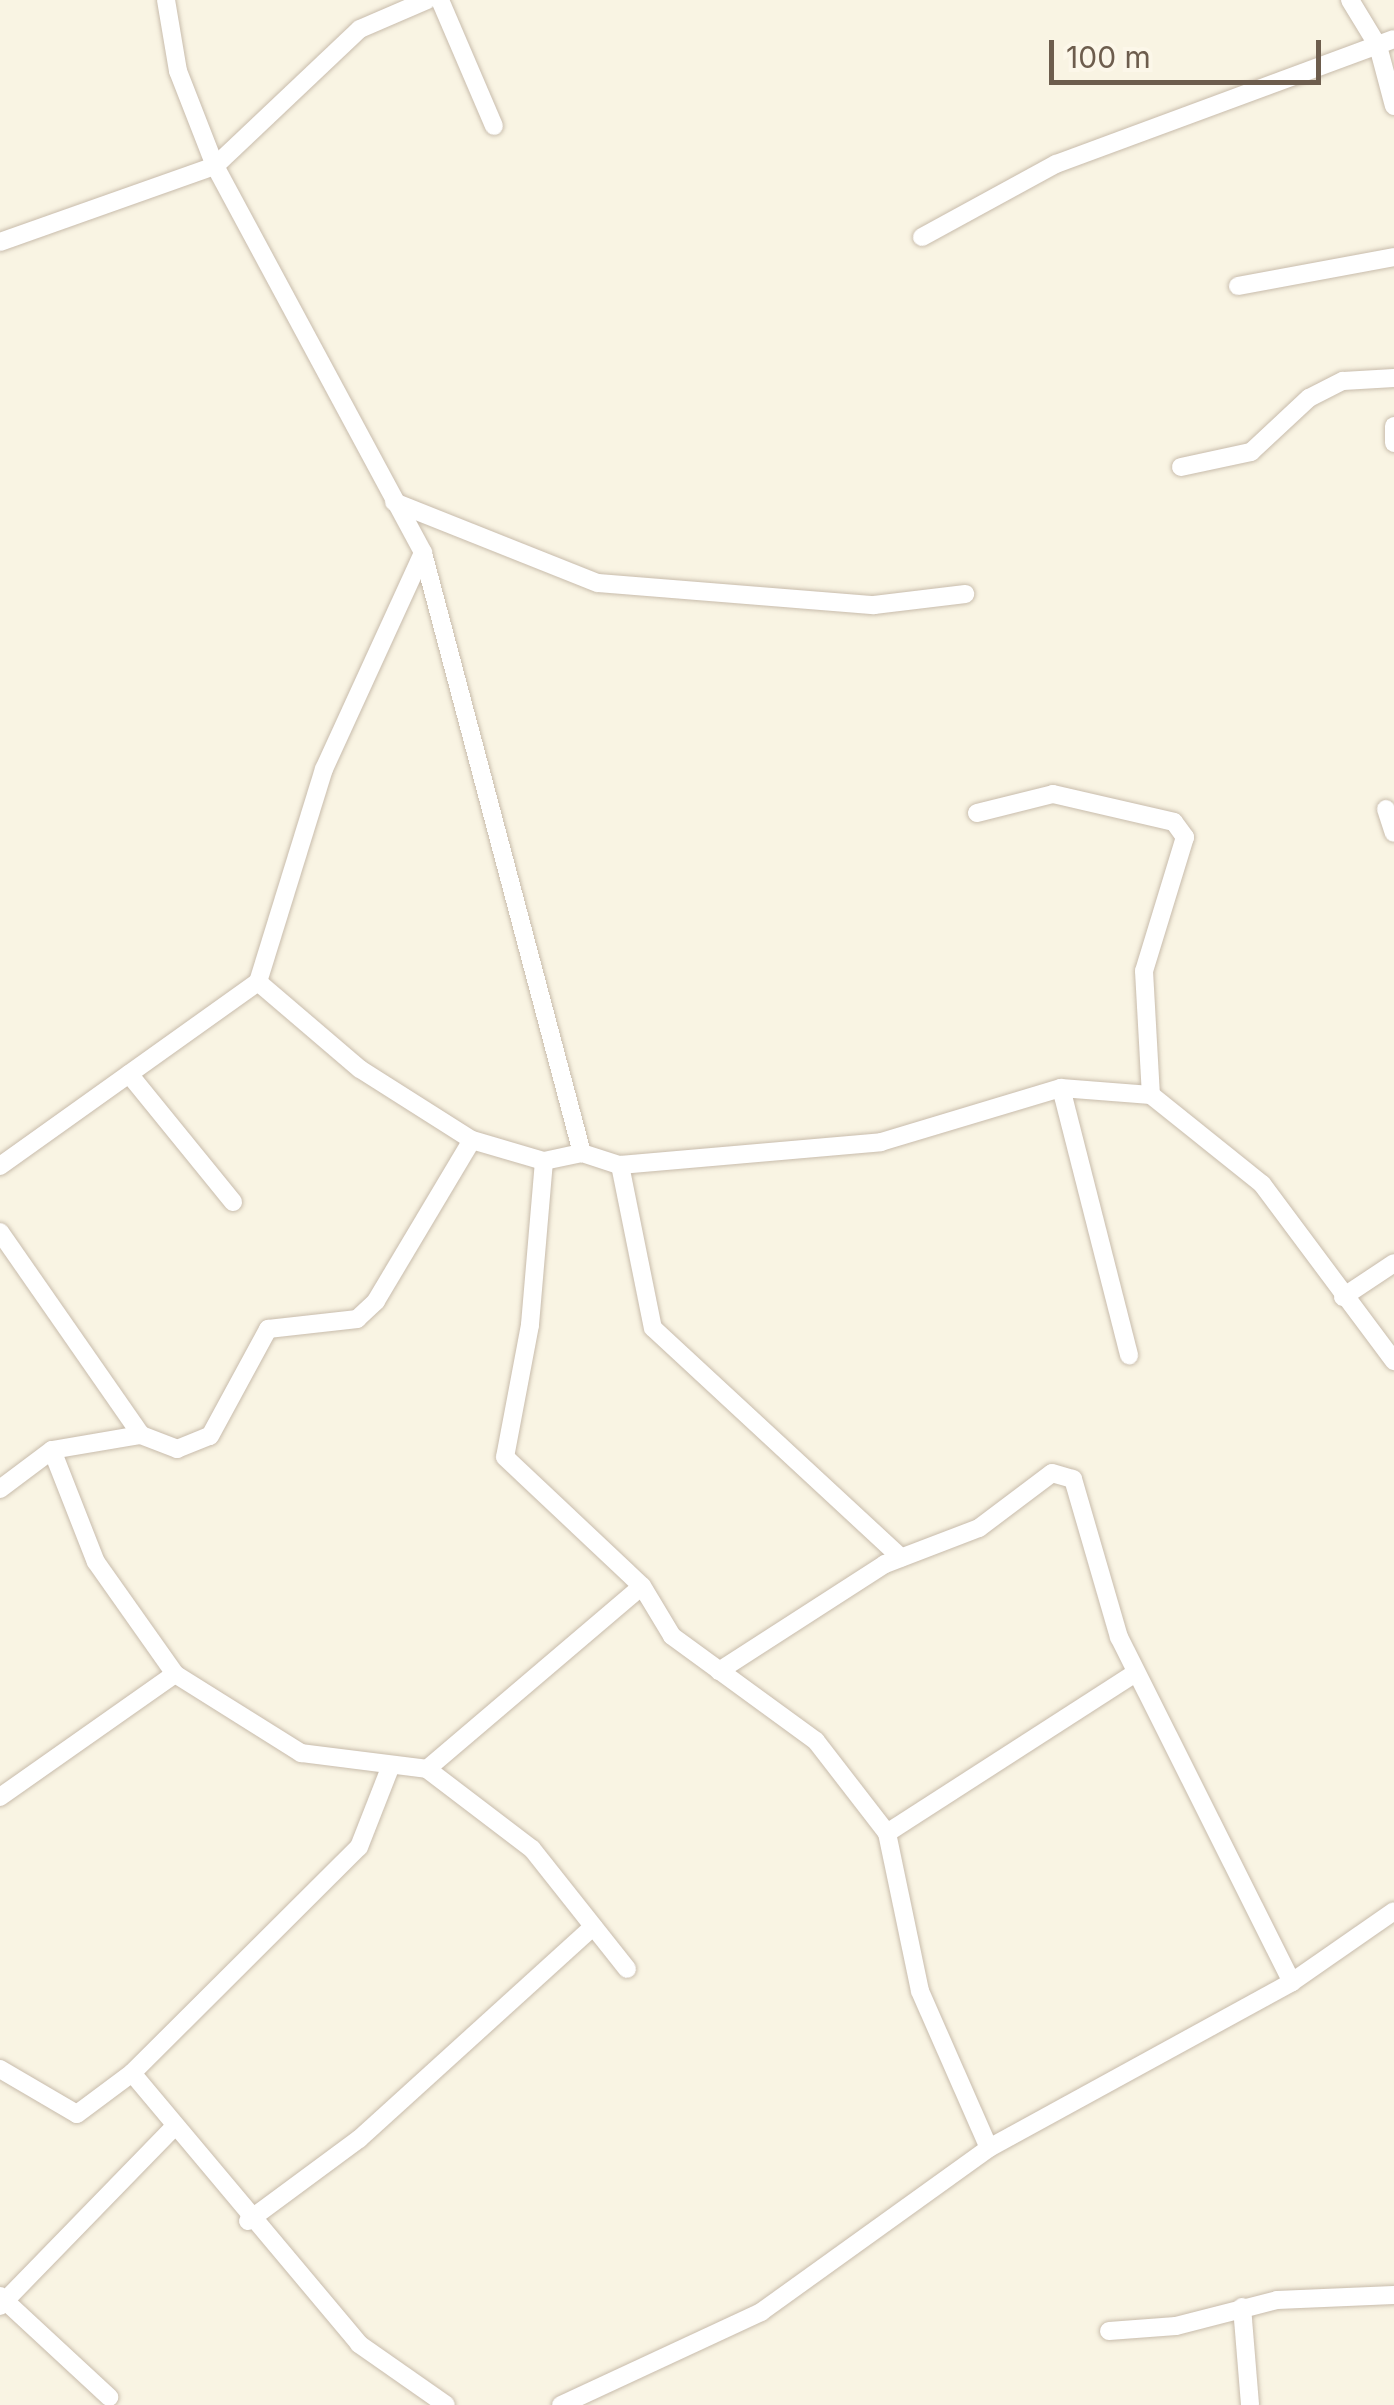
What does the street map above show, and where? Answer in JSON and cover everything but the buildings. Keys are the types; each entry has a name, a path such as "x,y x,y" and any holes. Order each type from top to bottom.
{"street":[{"path":"166,0 178,71 215,166 423,553 582,1153"},
{"path":"0,242 215,166 360,28 427,0"},
{"path":"440,0 494,126"},
{"path":"1350,0 1386,43 1394,106"},
{"path":"922,238 1056,164 1386,43"},
{"path":"1238,286 1394,257"},
{"path":"1181,467 1251,452 1310,398 1343,382 1394,378"},
{"path":"1394,426 1394,444"},
{"path":"394,502 598,583 874,605 964,594"},
{"path":"0,1166 258,982 324,768 423,553"},
{"path":"977,813 1053,794 1174,822 1185,837 1144,971 1150,1094"},
{"path":"1386,808 1394,832"},
{"path":"258,982 360,1069 472,1140 544,1162 582,1153 620,1164 881,1142 1062,1088 1150,1094 1262,1184 1394,1361"},
{"path":"129,1074 234,1202"},
{"path":"1062,1088 1129,1355"},
{"path":"0,1489 52,1450 141,1435 177,1449 210,1436 268,1329 357,1319 472,1140"},
{"path":"544,1162 530,1325 505,1456 642,1586 672,1636 816,1742 887,1833 920,1990 989,2148"},
{"path":"620,1164 653,1328 901,1558"},
{"path":"0,1232 141,1435"},
{"path":"1343,1297 1394,1263"},
{"path":"52,1450 96,1562 175,1674 301,1753 390,1768 427,1769 532,1850 626,1969"},
{"path":"719,1671 901,1558 979,1528 1052,1473 1073,1479 1135,1673 1292,1982"},
{"path":"427,1769 642,1586"},
{"path":"887,1833 1135,1673"},
{"path":"0,1797 175,1674"},
{"path":"0,2068 78,2114 132,2073 358,1847 390,1768"},
{"path":"561,2405 761,2312 989,2148 1292,1982 1394,1911"},
{"path":"248,2221 359,2139 592,1927"},
{"path":"132,2073 248,2221 360,2344 446,2405"},
{"path":"108,2397 2,2301 174,2127"},
{"path":"1109,2331 1176,2326 1242,2307 1394,2295"},
{"path":"1242,2307 1250,2405"}]}
